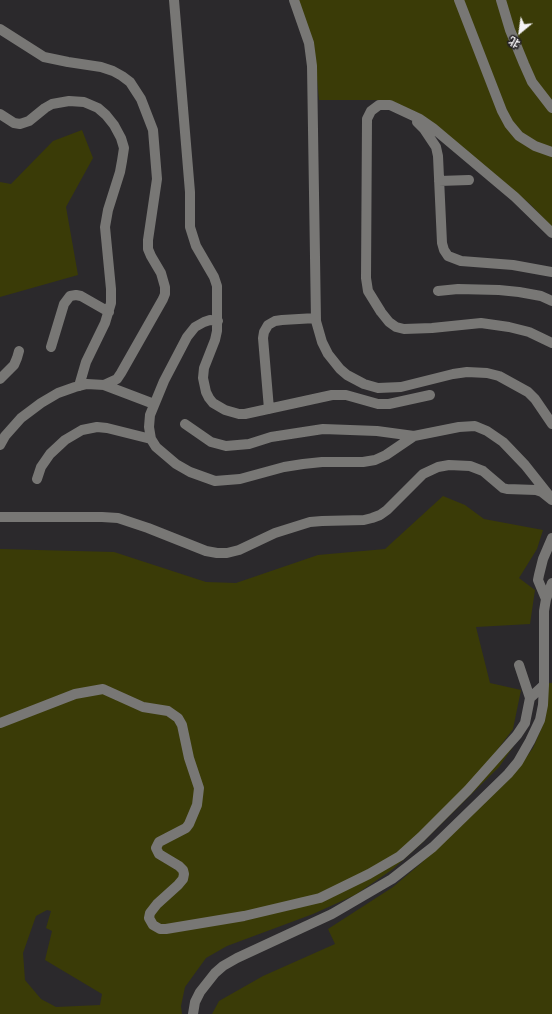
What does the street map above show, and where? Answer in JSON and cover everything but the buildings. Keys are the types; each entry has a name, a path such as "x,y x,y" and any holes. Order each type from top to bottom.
{"street":[{"path":"174,0 190,192 190,226 196,246 214,277 217,286 218,321 215,340 204,368 203,384 213,403 232,413 245,414 332,395 346,395 378,404 389,404 430,395"},
{"path":"294,0 309,43 312,66 316,318 322,342 333,361 347,375 364,384 378,388 408,386 453,374 467,372 487,373 499,376 528,392 552,424"},
{"path":"459,0 502,111 509,124 519,136 535,146 552,152"},
{"path":"501,0 510,30 532,82 552,108"},
{"path":"0,29 44,57 101,67 114,71 122,76 130,82 141,99 153,130 157,179 148,249 161,274 165,287 165,294 163,300 117,379 104,385"},
{"path":"0,114 14,123 20,124 29,121 52,104 69,101 84,102 98,108 106,115 114,125 121,138 124,148 105,227 111,289 109,312 105,324 86,362 78,386"},
{"path":"552,233 515,197 433,128 420,119 390,105 384,104 373,108 367,119 366,278 368,291 389,322 396,327 404,329 481,323 509,327 529,332 552,343"},
{"path":"410,114 424,129 436,147 438,156 442,243 448,256 461,261 513,265 552,272"},
{"path":"439,181 469,180"},
{"path":"438,291 458,289 499,290 541,296 552,301"},
{"path":"50,347 64,304 70,296 81,296 109,312"},
{"path":"269,409 263,338 264,332 268,325 275,321 316,318"},
{"path":"218,321 210,320 204,322 195,327 187,337 164,381 150,415 149,427 151,439 156,447 176,464 205,478 215,481 227,481 284,467 303,464 322,462 363,462 375,460 386,455 414,436"},
{"path":"0,379 14,365 19,351"},
{"path":"0,445 15,424 41,403 58,393 78,386 87,384 104,385 154,404"},
{"path":"537,403 552,414"},
{"path":"185,424 211,442 226,446 249,444 277,436 323,430 377,431 414,436 466,426 475,426 487,431 503,442 552,499"},
{"path":"37,479 41,467 50,454 65,440 82,430 97,427 107,428 151,439"},
{"path":"0,517 118,518 206,551 227,553 239,550 276,533 310,522 364,520 372,518 387,510 423,474 438,466 470,466 483,471 503,488 536,490 552,499"},
{"path":"546,599 538,580 538,575 552,538"},
{"path":"193,1014 195,1002 200,992 215,973 223,966 357,901 392,879 433,847 508,774 518,762 540,720 543,705 544,611 546,599 552,583"},
{"path":"0,723 75,694 103,689 143,707 168,711 178,718 182,725 189,758 199,788 197,805 189,824 186,828 159,842 156,848 159,854 179,866 183,870 184,874 183,879 178,885 157,904 150,913 149,918 153,926 160,929 166,929 244,916 320,898 369,874 400,856 421,838 468,790 517,735 525,723 530,698 519,665"},
{"path":"530,698 544,685"}],"shaded area":[{"path":"296,0 552,0 552,227 530,204 418,113 389,100 319,100 314,46"},
{"path":"82,130 93,158 66,207 78,275 0,297 0,182 11,184 53,141"},
{"path":"443,496 465,505 484,519 543,530 537,549 519,578 535,590 530,624 476,627 490,683 521,690 513,729 495,753 513,747 499,767 421,844 393,869 355,895 313,914 227,946 206,958 185,987 181,1006 182,1014 0,1014 0,549 114,552 206,582 236,583 318,555 385,549","holes":["47,910 51,911 46,928 52,931 45,960 102,994 100,1005 56,1007 41,999 25,980 23,953 36,916"]},
{"path":"548,683 552,683 552,1014 212,1014 219,1001 263,976 335,944 328,929 393,887 419,865 499,788 515,772 533,748 545,720"}]}
